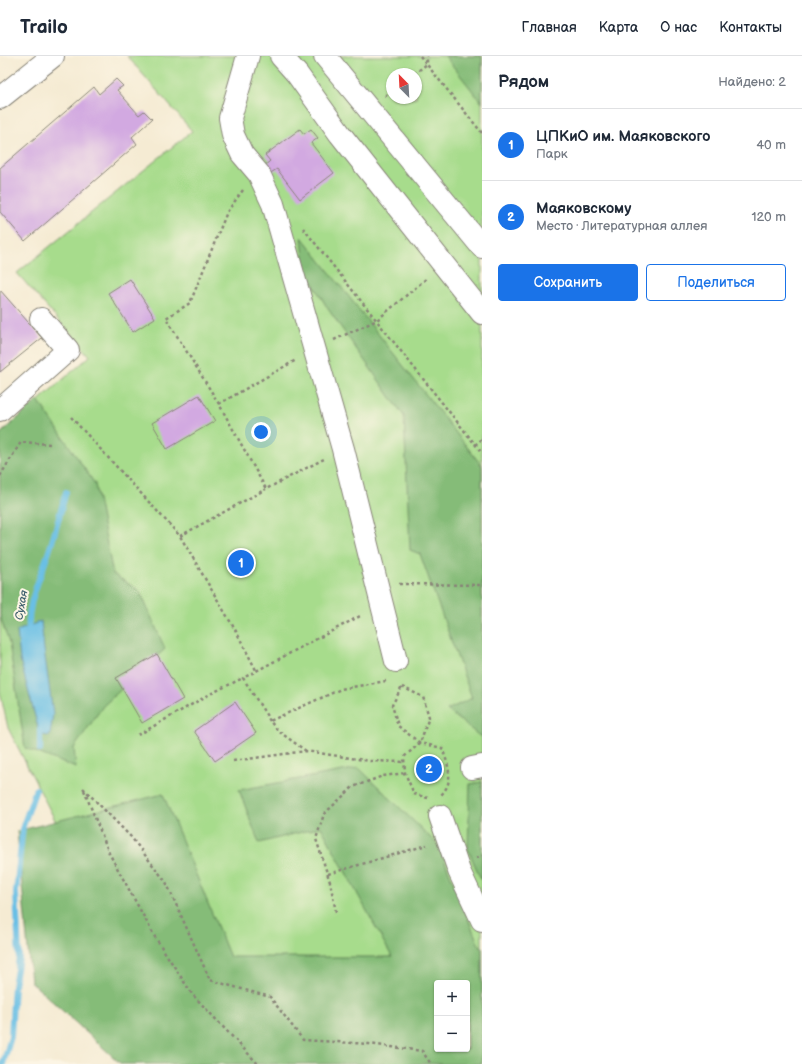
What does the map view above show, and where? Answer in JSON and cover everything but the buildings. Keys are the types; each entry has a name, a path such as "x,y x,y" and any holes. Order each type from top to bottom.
{"street":[{"path":"0,98 53,56"},
{"path":"248,56 230,118 234,135 242,154 259,174 273,204 343,449 379,594 394,671"},
{"path":"281,56 297,74 340,134 482,313"},
{"path":"325,56 482,247"},
{"path":"0,410 68,350 41,318"},
{"path":"438,804 459,871 482,920"}],"path":[{"path":"420,56 482,133"},
{"path":"427,56 427,64"},
{"path":"422,68 427,64"},
{"path":"259,174 247,184 227,212 190,304 166,318 219,404 266,489"},
{"path":"298,222 482,453"},
{"path":"377,320 444,264"},
{"path":"71,417 180,536 238,633 256,670"},
{"path":"475,445 482,439"},
{"path":"0,476 22,442 50,444"},
{"path":"180,536 343,449"},
{"path":"138,735 212,693 243,678 379,594 482,585"},
{"path":"270,721 341,689 394,671"},
{"path":"243,678 277,730 306,751"},
{"path":"420,742 398,726 392,706 402,687 423,697 429,717 420,742 404,757 405,773 414,794 438,804 446,789 450,772 442,748 420,742"},
{"path":"233,761 306,751 370,761 404,762"},
{"path":"336,912 328,874 316,839 324,814 353,787 383,776 405,773"},
{"path":"258,1064 192,994 155,937 109,853 83,788 131,837 166,882 210,980 270,997 303,1040 369,1044 422,1051 431,1064"},
{"path":"328,874 448,839"}],"green space":[{"path":"127,56 482,56 482,1064 138,983 8,728 0,692 0,434 90,356 17,273 192,131"},
{"path":"445,56 482,56 482,103"},
{"path":"302,237 482,466 482,738 447,710 472,698 420,554 410,550 404,416 328,309 305,270"},
{"path":"38,400 95,484 113,574 140,591 165,649 103,706 74,748 76,768 25,748 9,643 0,616 0,434"},
{"path":"359,768 438,845 478,943 482,949 482,1064 121,1064 31,982 17,831 163,794 230,957 392,957 321,827 259,843 239,790"},
{"path":"482,782 482,882 468,849 470,784"}],"water":[{"path":"41,621 53,714 50,736 40,735 20,660 17,631"}],"waterway":[{"name":"Сухая","path":"29,634 29,613 31,603 53,539 66,492"},
{"name":"Сухая","path":"40,729 40,750"},
{"name":"Сухая","path":"3,1064 11,1037 14,986 19,958 16,892 23,826 36,789"}],"place":[{"name":"ЦПКиО им. Маяковского","path":"241,563"},
{"name":"Маяковскому","path":"429,769"}]}
